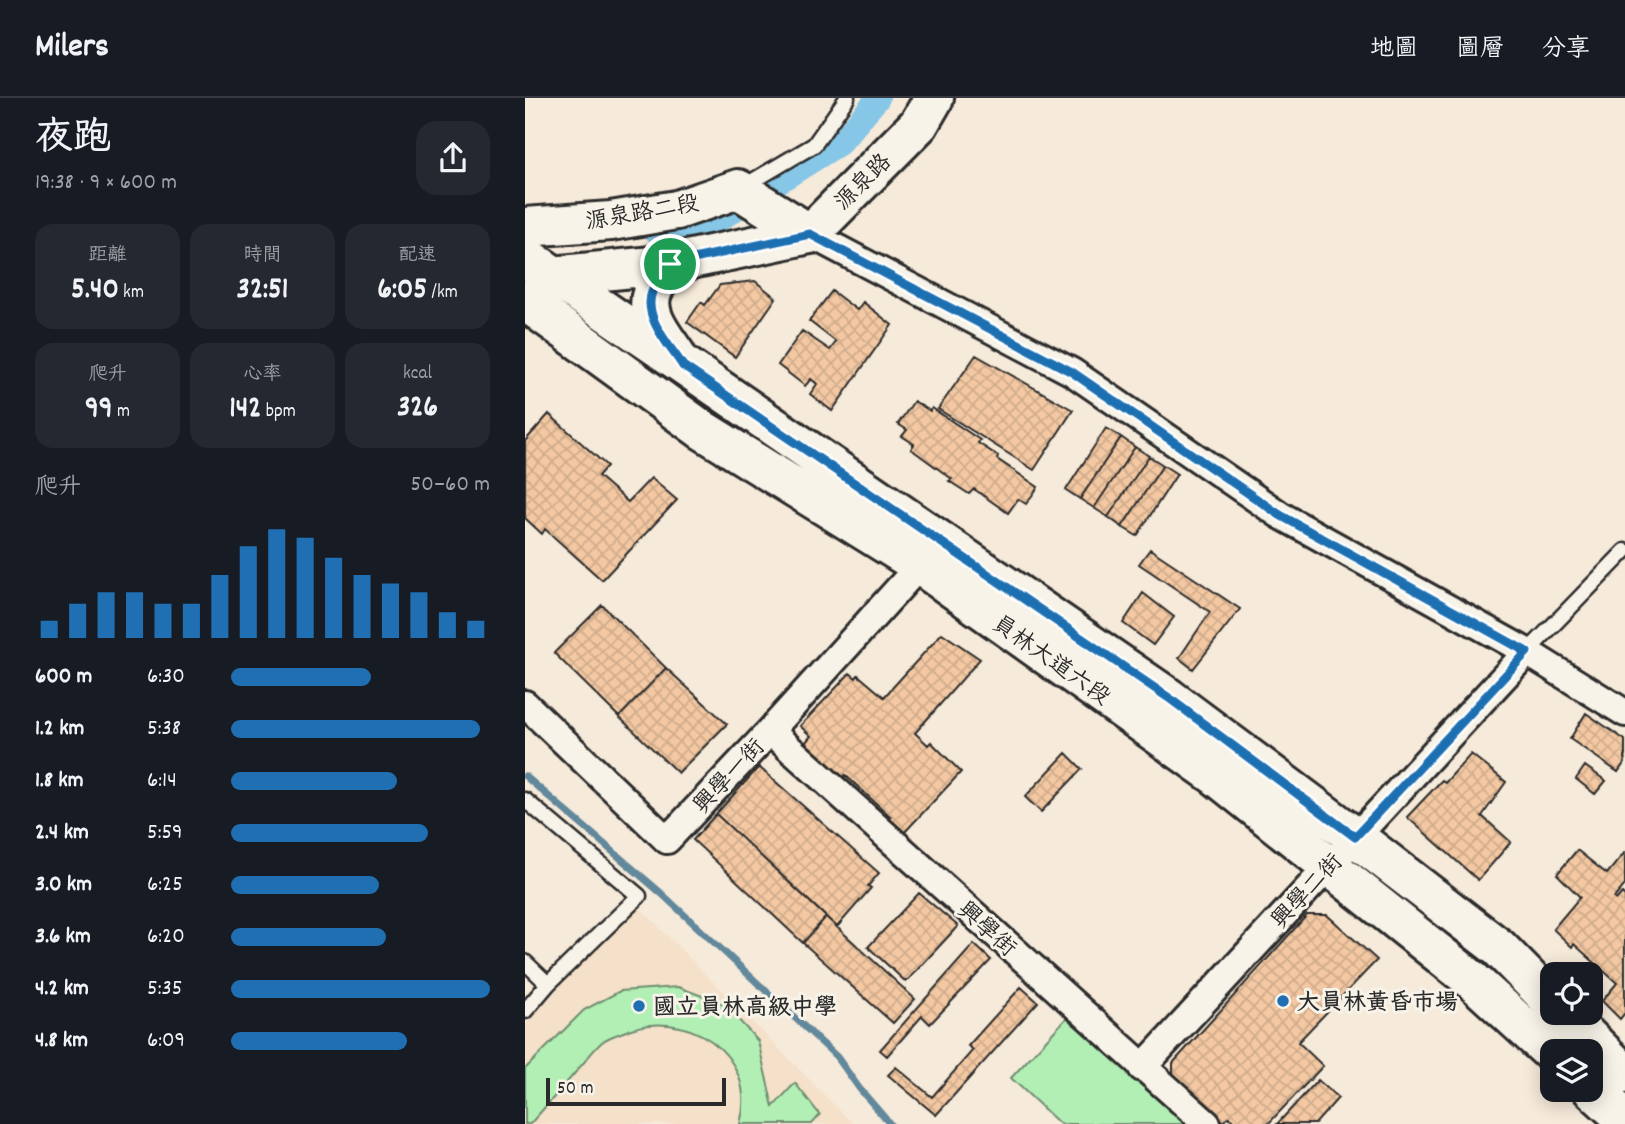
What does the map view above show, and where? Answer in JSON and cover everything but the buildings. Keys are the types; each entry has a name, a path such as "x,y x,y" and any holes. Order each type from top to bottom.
{"main road":[{"name":"源泉路","path":"810,234 927,111"},
{"name":"源泉路二段","path":"525,227 611,220 677,209 738,190"},
{"path":"738,190 810,234"},
{"path":"535,270 670,264 810,234"},
{"path":"670,264 651,295 652,314 683,366"},
{"name":"員林大道六段","path":"535,270 683,366 1169,698 1499,948 1540,990"},
{"name":"員林大道六段","path":"525,301 701,429 920,565 1215,775 1472,980 1540,1042"},
{"path":"1576,1025 1625,1074"},
{"path":"1603,1099 1625,1119"}],"street":[{"path":"927,111 952,98"},
{"path":"810,234 1072,372 1280,515 1527,652 1625,713"},
{"name":"興學一街","path":"525,704 667,839 770,731 920,565"},
{"name":"興學二街","path":"1142,1068 1527,652"},
{"name":"興學街","path":"770,731 1207,1124"}],"lane":[{"name":"源泉路二段","path":"738,190 814,145 847,98"},
{"path":"1527,652 1625,551"},
{"path":"525,800 639,896 548,984 525,1011"},
{"path":"525,962 548,984"}],"shaded area":[{"name":"國立員林高級中學","path":"640,908 853,1124 525,1124 525,1026 591,950"}],"green space":[{"path":"678,987 724,1004 758,1041 773,1107 795,1083 820,1115 812,1124 740,1124 743,1099 739,1076 727,1056 711,1041 691,1030 669,1025 645,1026 604,1041 530,1124 525,1124 525,1069 584,1010 620,991"},
{"path":"1071,1013 1191,1124 1060,1124 1011,1078"}],"waterway":[{"path":"655,230 712,224 840,143 878,98"},
{"path":"525,776 661,893 837,1057 890,1124"}],"place":[{"name":"大員林黃昏市場","path":"1283,1001"},
{"name":"國立員林高級中學","path":"639,1006"}],"route":[{"path":"810,234 1072,372 1280,515 1527,652 1355,837 1169,698 683,366 652,314 651,295 670,264 810,234"}]}
